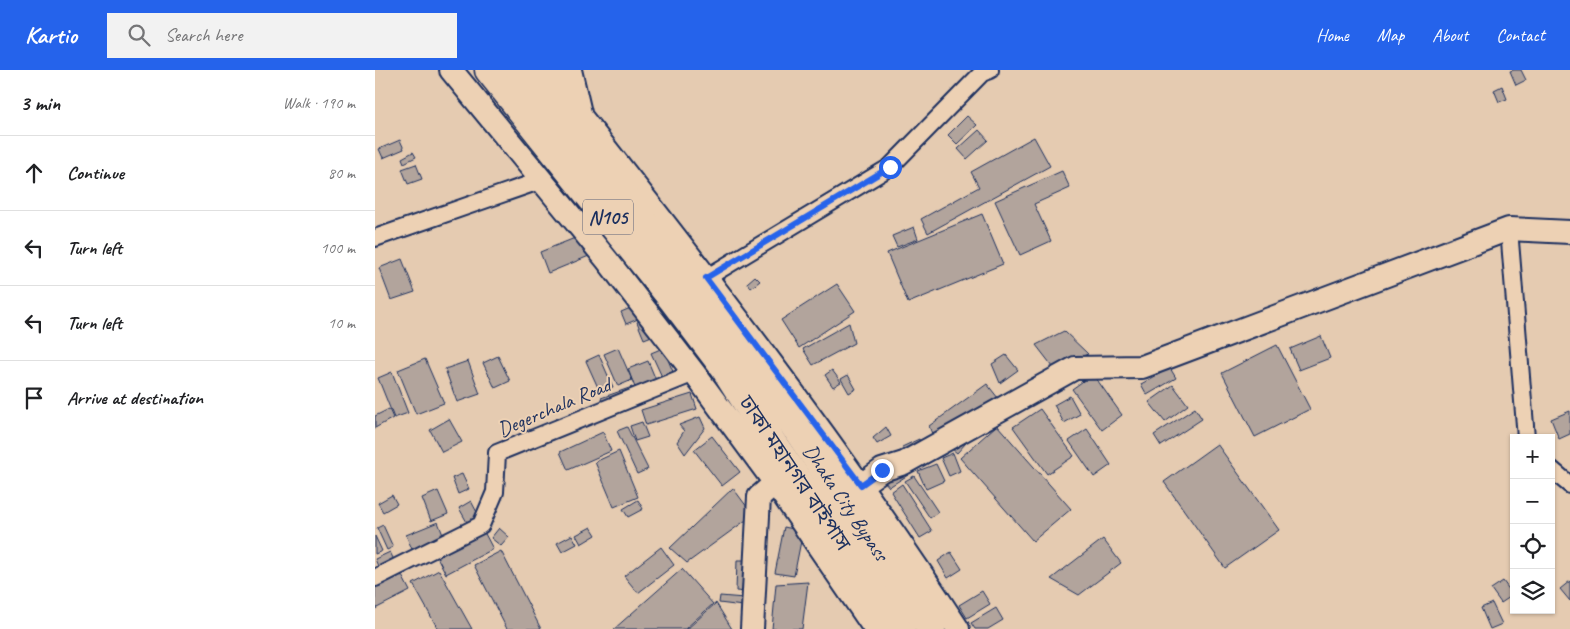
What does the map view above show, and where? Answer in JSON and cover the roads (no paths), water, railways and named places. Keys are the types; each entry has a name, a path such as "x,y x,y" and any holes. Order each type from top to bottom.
{"highway":[{"name":"ঢাকা মহানগর বাইপাস","path":"489,70 674,301 724,367 773,444 901,629"},
{"name":"Dhaka City Bypass","path":"520,70 693,285 798,431 931,629"}],"main road":[{"path":"451,70 542,180 694,373 775,483 875,629"},
{"path":"544,70 661,217 861,485 958,629"},
{"path":"570,70 581,117"},
{"path":"861,485 882,470 904,463 1075,368 1142,367 1509,229 1570,232"},
{"path":"752,629 759,497 775,483"}],"street":[{"path":"706,278 890,167 982,73 990,70"},
{"path":"375,238 542,180"},
{"path":"1509,229 1526,434"},
{"name":"Degerchala Road","path":"375,578 481,526 495,492 497,453 694,373"},
{"path":"1555,473 1570,486"}]}
